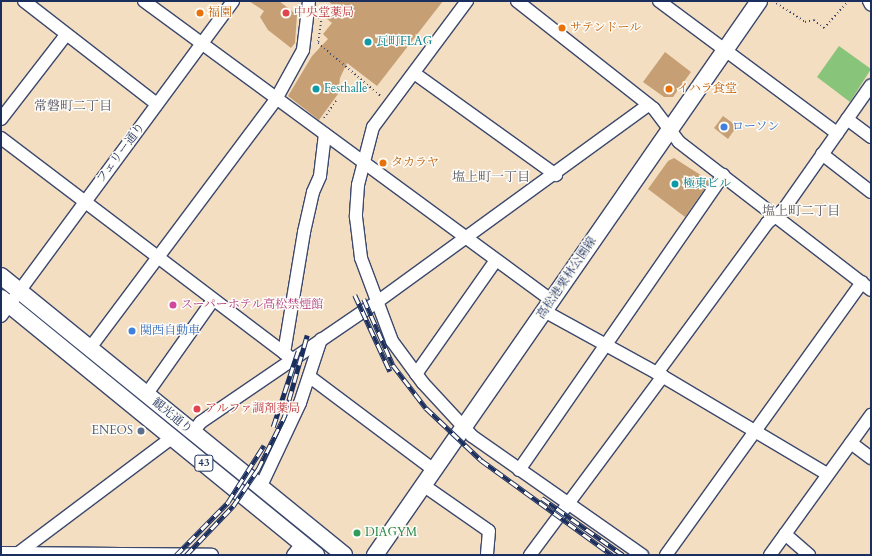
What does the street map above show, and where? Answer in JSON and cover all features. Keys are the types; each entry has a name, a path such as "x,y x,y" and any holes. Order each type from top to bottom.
{"main road":[{"name":"高松港栗林公園線","path":"375,555 548,306 668,128 725,52 759,1"},
{"name":"観光通り","path":"1,276 344,555"},
{"name":"観光通り","path":"4,307 173,437 297,549 316,555"}],"street":[{"path":"24,1 157,104"},
{"path":"144,1 275,101 326,130 362,162 496,260 548,306 605,344 660,374 754,433 827,474"},
{"name":"フェリー通り","path":"4,307 20,291 83,203 233,1"},
{"path":"468,1 373,127 362,162 356,216 361,258 392,341 416,374 463,427 519,470 569,503 642,555"},
{"path":"517,1 648,105 679,142 723,174 866,286 754,433 666,555"},
{"path":"659,1 725,52 837,133"},
{"path":"869,1 871,5"},
{"path":"90,348 275,101 303,50 309,6"},
{"path":"1,119 66,35"},
{"path":"414,73 556,175"},
{"path":"530,555 569,503 775,215 822,154 871,85"},
{"path":"192,432 201,422 287,356 321,339 377,302 465,237 556,175 648,105"},
{"path":"847,119 871,137"},
{"path":"287,356 304,232 313,192 320,176 326,130"},
{"path":"1,138 83,203 287,356"},
{"path":"822,154 871,192"},
{"path":"519,470 723,174"},
{"path":"416,374 496,260"},
{"path":"146,395 213,300"},
{"path":"260,488 310,377 321,339"},
{"path":"310,377 434,470"},
{"path":"770,555 871,415"},
{"path":"17,554 173,437"},
{"path":"851,443 871,458"},
{"path":"423,485 489,531 487,555"},
{"path":"785,534 809,555"},
{"path":"1,553 212,555"}],"path":[{"path":"324,1 320,19 318,42 382,97"},
{"path":"773,1 805,22 814,20 824,28 848,1"},
{"path":"309,6 320,19"},
{"path":"326,130 322,121 336,101"}],"green space":[{"path":"839,46 871,69 850,102 817,77"}],"building":[{"path":"249,1 279,1 297,15 295,43 291,48 268,30 260,17 264,11"},
{"name":"瓦町FLAG","path":"328,1 443,1 377,86 347,63 340,78 338,94 319,120 288,96 312,56 328,39 323,34 332,23 327,19 335,7"},
{"path":"665,52 691,72 673,97 664,97 643,82"},
{"path":"723,116 737,126 728,139 714,128"},
{"name":"極東ビル","path":"674,158 710,181 685,217 648,189 668,161"}],"railway":[{"path":"355,295 390,371"},
{"path":"364,299 393,365 426,408 481,460 612,555"},
{"path":"186,555 233,506 258,469 284,417 307,335"},
{"path":"273,427 298,351"},
{"path":"176,555 228,502 264,445"},
{"path":"542,498 623,555"}],"place":[{"name":"福園","path":"200,13"},
{"name":"中央堂薬局","path":"286,13"},
{"name":"サテンドール","path":"562,28"},
{"name":"瓦町FLAG","path":"368,42"},
{"name":"Festhalle","path":"316,89"},
{"name":"イハラ食堂","path":"669,89"},
{"name":"ローソン","path":"724,127"},
{"name":"タカラヤ","path":"383,163"},
{"name":"極東ビル","path":"675,184"},
{"name":"スーパーホテル高松禁煙館","path":"173,305"},
{"name":"関西自動車","path":"132,331"},
{"name":"アルファ調剤薬局","path":"197,409"},
{"name":"ENEOS","path":"141,431"},
{"name":"DIAGYM","path":"357,533"}],"district":[{"name":"常磐町二丁目","path":"73,106"},
{"name":"塩上町一丁目","path":"491,177"},
{"name":"塩上町二丁目","path":"801,211"}]}
